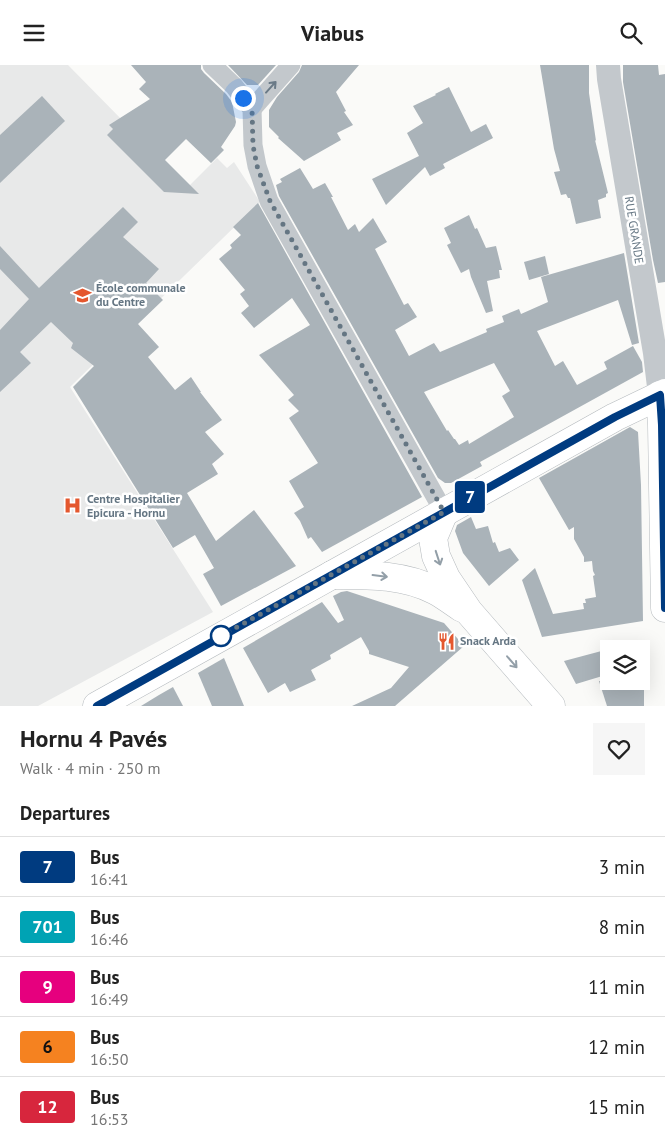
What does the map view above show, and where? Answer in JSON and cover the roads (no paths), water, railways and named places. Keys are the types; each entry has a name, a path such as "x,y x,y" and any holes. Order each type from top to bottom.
{"main road":[{"path":"97,706 663,392 665,608"},
{"path":"444,512 433,538 436,557 446,578 469,612 550,706"},
{"path":"331,575 370,575 403,579 434,591 469,612"}],"street":[{"path":"212,65 252,109 253,145 257,166 270,201 444,512"},
{"path":"252,109 291,65"},
{"name":"RUE GRANDE","path":"608,65 663,392"}],"place":[{"name":"École communale du Centre","path":"82,295"},
{"name":"Centre Hospitalier Epicura - Hornu","path":"73,506"},
{"name":"Snack Arda","path":"446,641"}]}
